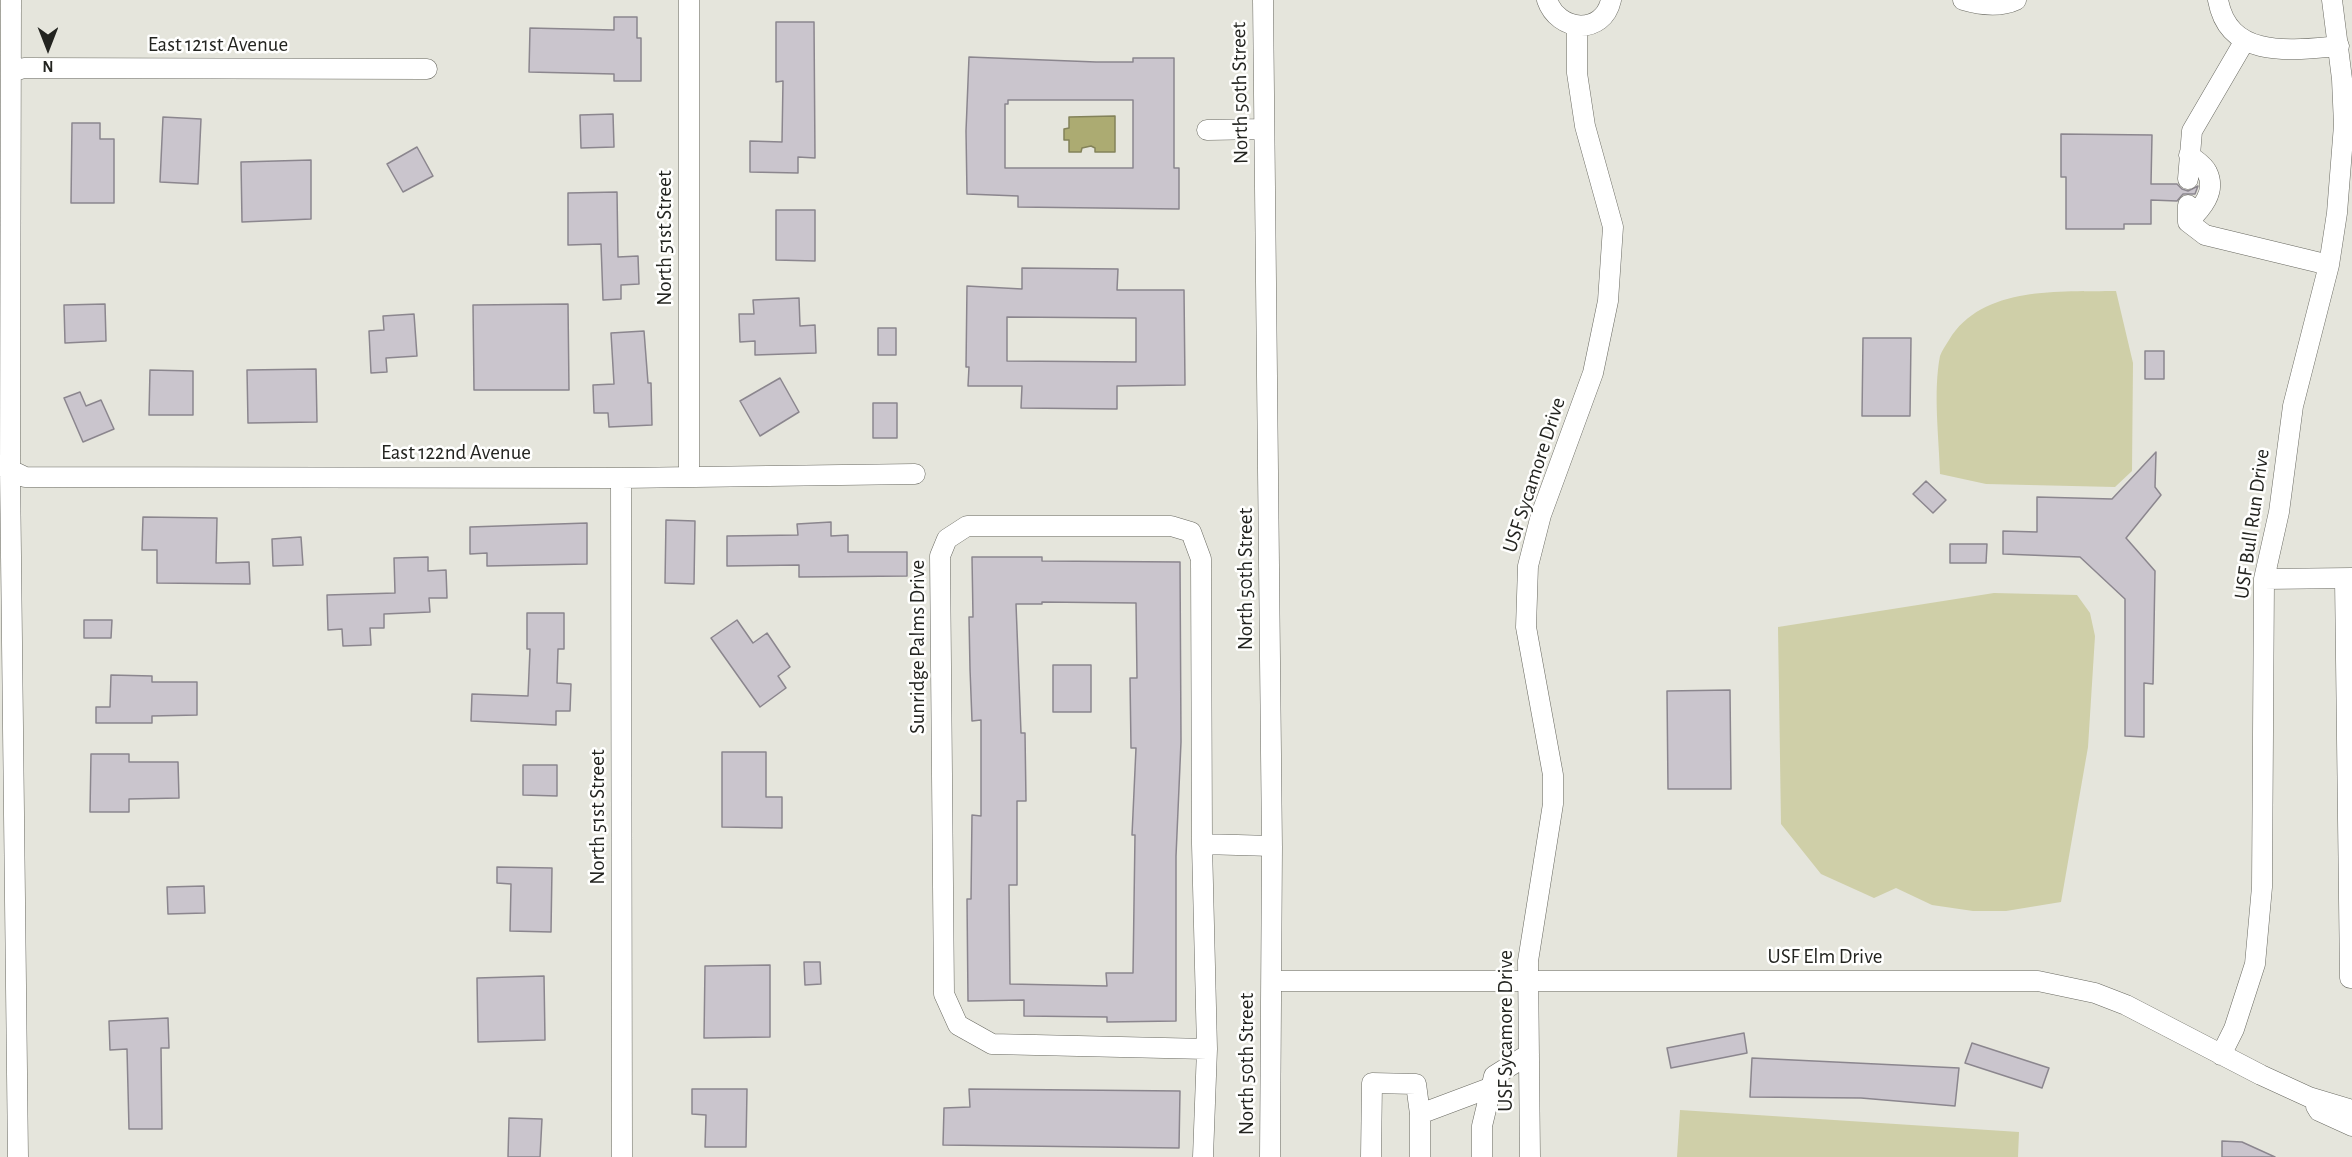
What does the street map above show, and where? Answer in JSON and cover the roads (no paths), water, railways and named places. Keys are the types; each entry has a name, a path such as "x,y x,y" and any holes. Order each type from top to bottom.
{"street":[{"path":"11,0 5,467 18,1157"},
{"name":"North 51st Street","path":"689,0 689,476"},
{"name":"North 50th Street","path":"1263,0 1272,846 1270,1157"},
{"path":"1547,0 1557,18 1577,26 1597,21 1605,14 1611,0"},
{"path":"1963,0 1995,6 2016,0"},
{"path":"2218,0 2225,24 2244,42 2285,51 2339,46"},
{"name":"USF Bull Run Drive","path":"2222,1055 2234,1029 2255,964 2262,887 2264,579 2279,512 2293,406 2329,265 2348,125 2332,0"},
{"name":"USF Sycamore Drive","path":"1530,1157 1528,962 1553,804 1553,775 1526,627 1528,566 1541,515 1593,373 1608,301 1613,227 1585,126 1577,73 1577,26"},
{"path":"2188,179 2192,131 2244,42"},
{"name":"East 121st Avenue","path":"11,72 24,68 427,69"},
{"path":"1207,130 1264,129"},
{"path":"2189,155 2206,170 2209,182 2204,207 2188,213 2205,235 2329,265"},
{"name":"East 122nd Avenue","path":"5,467 25,477 621,477 915,474"},
{"name":"North 51st Street","path":"621,477 622,1157"},
{"name":"Sunridge Palms Drive","path":"1203,1157 1207,1049 1202,844 1201,560 1191,532 1171,526 967,526 947,538 940,556 944,994 958,1025 992,1044 1207,1049"},
{"path":"2264,579 2349,579 2349,978 2352,978"},
{"path":"1202,844 1272,846"},
{"name":"USF Elm Drive","path":"1272,981 2038,981 2095,993 2126,1005 2309,1097 2352,1110"},
{"path":"1482,1157 1482,1126 1494,1076 1529,1054"},
{"path":"1371,1157 1372,1083 1416,1084 1420,1114 1420,1157"},
{"path":"1420,1114 1492,1087"},
{"path":"2309,1097 2319,1111 2352,1126"}]}
